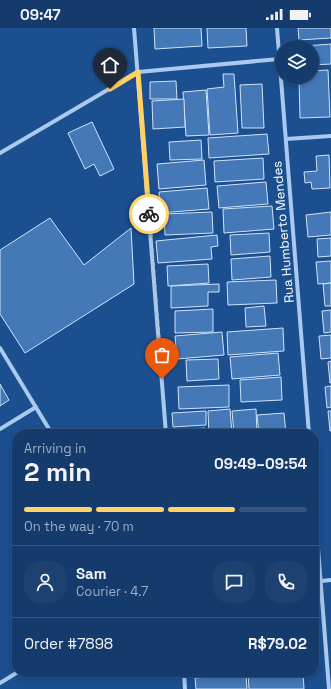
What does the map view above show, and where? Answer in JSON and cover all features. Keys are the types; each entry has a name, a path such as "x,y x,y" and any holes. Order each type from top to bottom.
{"street":[{"path":"134,28 166,429"},
{"name":"Rua Humberto Mendes","path":"277,28 278,40"},
{"path":"0,153 138,72 275,59"},
{"name":"Rua Humberto Mendes","path":"281,84 309,429"},
{"path":"286,139 331,136"},
{"path":"0,348 49,429"},
{"path":"0,429 36,407"},
{"path":"319,557 329,689"},
{"path":"321,581 331,580"},
{"path":"0,683 12,676"},
{"path":"184,677 185,689"}],"building":[{"path":"154,28 201,28 202,46 155,49"},
{"path":"207,28 246,28 247,46 208,48"},
{"path":"298,28 331,28 331,38 299,40"},
{"path":"331,44 331,64 319,65 319,45"},
{"path":"328,70 330,117 300,118 299,84 319,84 319,71"},
{"path":"223,74 234,74 238,133 210,135 207,89 224,87"},
{"path":"176,81 177,99 150,99 150,82"},
{"path":"262,84 264,128 242,128 240,85"},
{"path":"206,90 209,135 186,136 183,92"},
{"path":"184,99 185,127 153,129 152,101"},
{"path":"92,122 114,169 100,176 94,164 85,169 68,133"},
{"path":"267,134 269,154 209,158 208,138"},
{"path":"201,140 202,159 170,160 169,142"},
{"path":"329,155 330,188 312,189 311,182 305,183 304,172 317,171 316,156"},
{"path":"263,158 264,179 215,182 214,161"},
{"path":"204,160 206,185 159,189 157,164"},
{"path":"266,182 268,204 219,208 217,186"},
{"path":"207,188 209,209 160,213 159,192"},
{"path":"272,206 274,229 224,233 223,209"},
{"path":"212,212 213,233 165,235 164,214"},
{"path":"331,212 331,235 308,237 306,215"},
{"path":"50,218 84,265 131,228 134,284 25,353 0,314 0,250"},
{"path":"269,233 270,252 231,255 230,235"},
{"path":"217,235 218,246 211,247 212,259 158,263 156,241"},
{"path":"331,238 331,256 318,257 317,239"},
{"path":"270,256 271,277 232,280 231,259"},
{"path":"331,261 331,283 318,284 316,262"},
{"path":"208,264 209,283 168,286 167,266"},
{"path":"276,280 277,303 228,305 227,282"},
{"path":"331,283 331,306 325,306 323,284"},
{"path":"219,284 219,292 208,292 208,306 171,308 171,286"},
{"path":"264,306 266,326 246,327 245,308"},
{"path":"213,309 213,332 175,333 175,311"},
{"path":"331,310 331,332 324,333 322,311"},
{"path":"283,328 284,351 228,355 227,332"},
{"path":"222,332 224,355 177,359 175,336"},
{"path":"331,335 331,358 321,359 319,336"},
{"path":"278,353 280,375 232,379 230,357"},
{"path":"218,359 219,379 187,381 186,360"},
{"path":"331,361 331,383 330,383 328,362"},
{"path":"281,377 282,400 241,402 240,380"},
{"path":"0,384 9,400 0,406"},
{"path":"229,385 229,407 179,409 178,387"},
{"path":"331,386 331,407 327,408 325,387"},
{"path":"230,409 232,429 209,429 208,411"},
{"path":"256,409 257,429 234,429 232,411"},
{"path":"206,411 206,425 173,427 172,413"},
{"path":"328,411 331,411 331,431 330,431"},
{"path":"284,413 286,429 258,429 257,415"},
{"path":"246,677 247,689 196,689 195,678"},
{"path":"248,677 303,677 304,689 249,689"}],"way so far":[{"path":"149,214 162,379"}],"route":[{"path":"110,89 138,72 149,214"}]}
